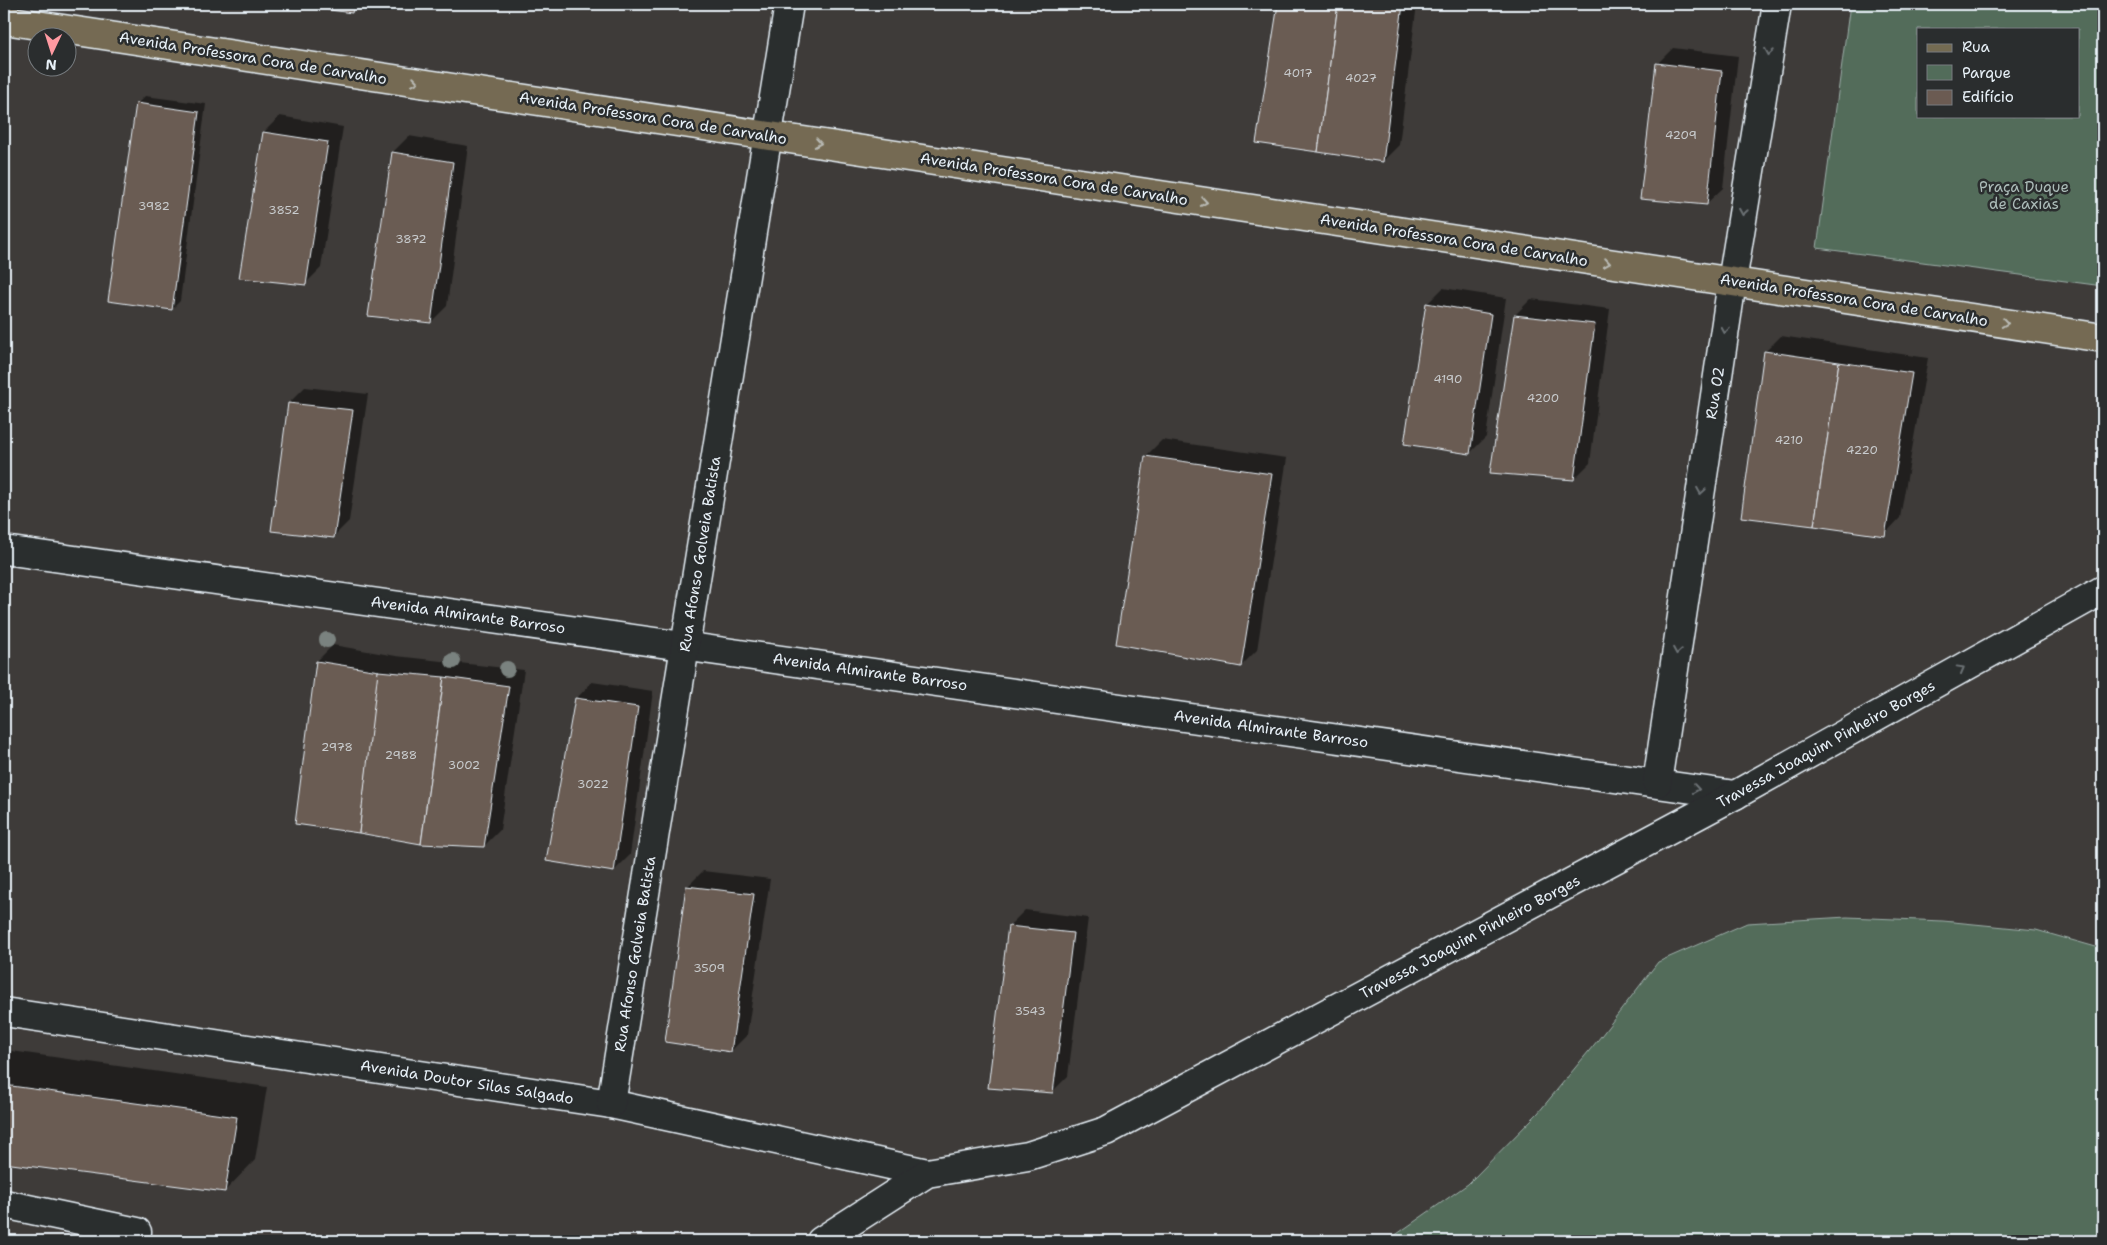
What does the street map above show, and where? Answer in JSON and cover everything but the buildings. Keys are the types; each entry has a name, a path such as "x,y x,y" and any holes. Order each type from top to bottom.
{"main road":[{"name":"Avenida Professora Cora de Carvalho","path":"4,20 2103,338"}],"street":[{"name":"Rua Afonso Golveia Batista","path":"611,1104 789,4"},
{"name":"Rua 02","path":"1657,783 1732,282 1777,4"},
{"name":"Avenida Almirante Barroso","path":"4,550 1735,794"},
{"name":"Travessa Joaquim Pinheiro Borges","path":"821,1241 927,1173 1028,1156 1106,1131 1735,794 2103,590"},
{"name":"Avenida Doutor Silas Salgado","path":"4,1012 611,1104 927,1173"},
{"path":"4,1204 137,1232"}],"green space":[{"name":"Praça Duque de Caxias","path":"1850,4 2103,4 2103,286 1817,248"},
{"path":"1847,917 1943,921 2036,930 2103,949 2103,1241 1387,1241 1468,1184 1538,1113 1598,1040 1658,962 1747,923"}]}
